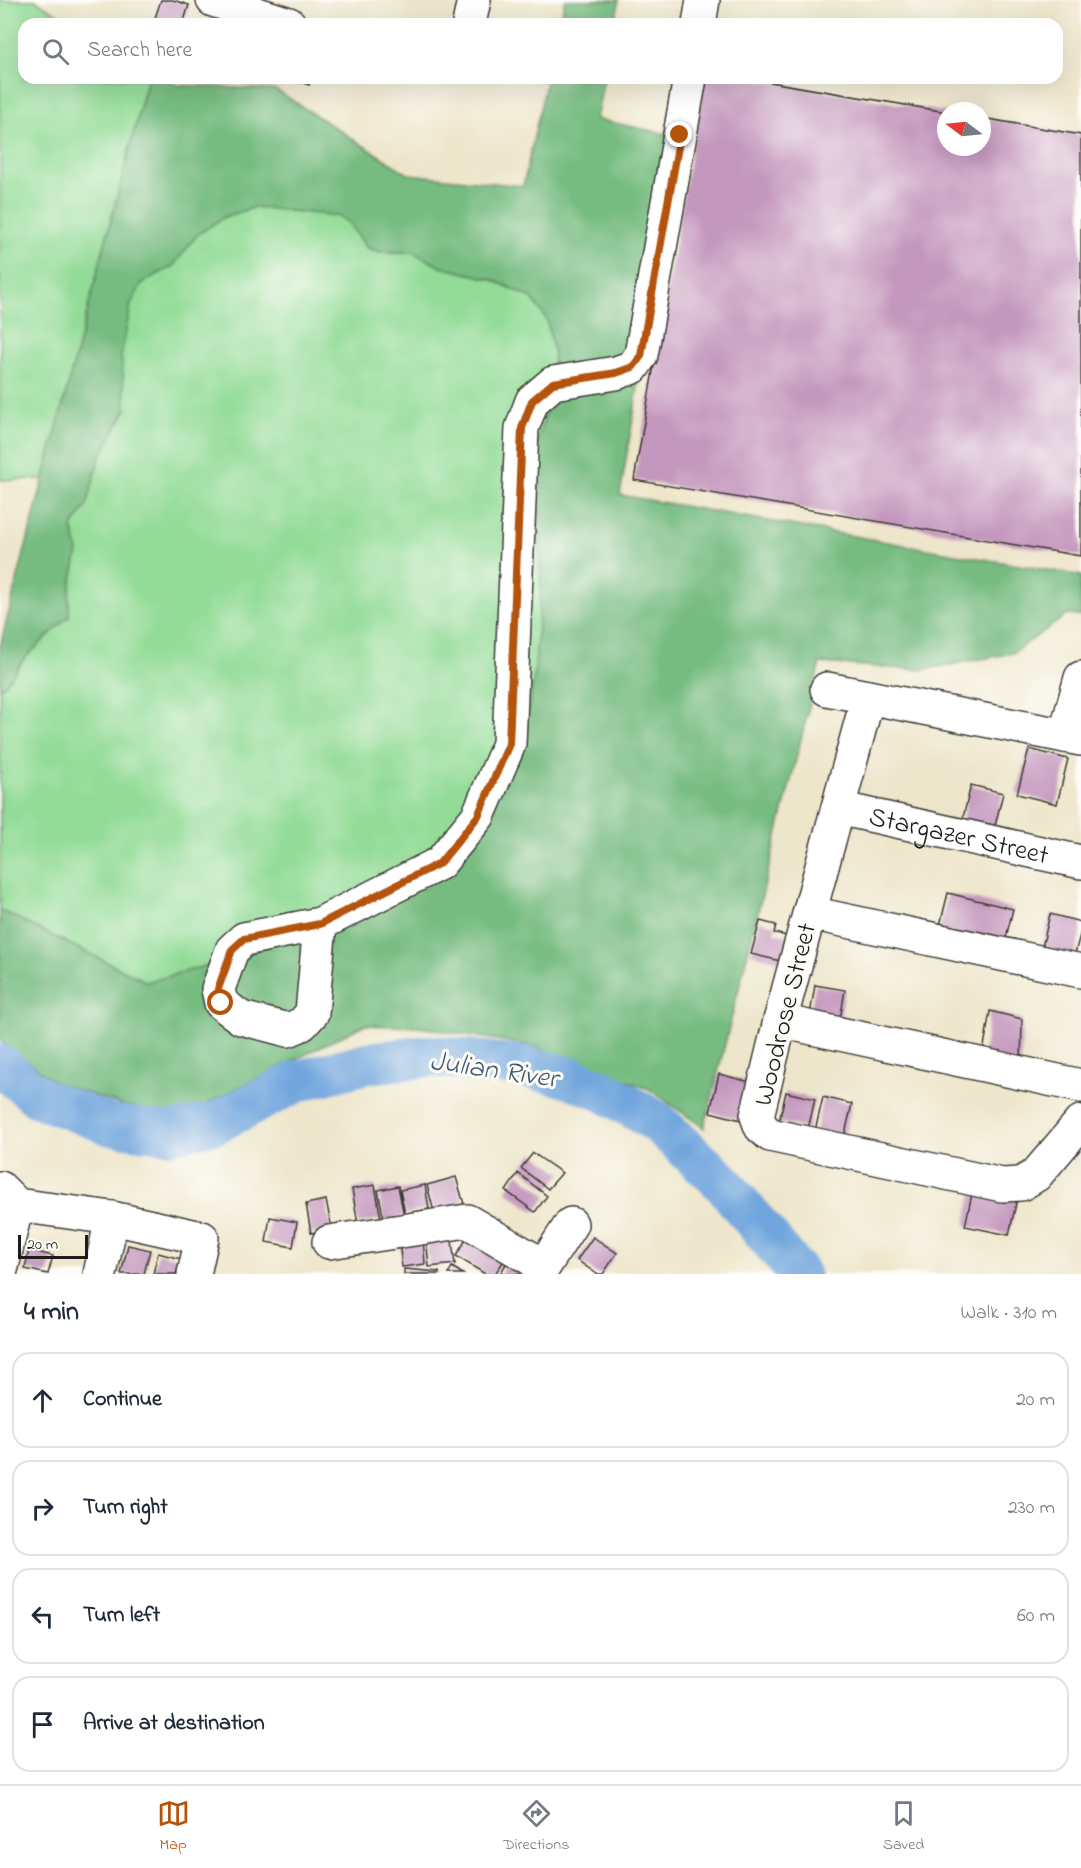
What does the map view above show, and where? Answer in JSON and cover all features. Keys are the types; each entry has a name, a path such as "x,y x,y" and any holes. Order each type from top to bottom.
{"street":[{"path":"213,0 270,18"},
{"path":"470,18 474,0"},
{"path":"700,18 703,0"},
{"path":"320,924 440,863 478,816 492,785 509,744 522,428 532,401 553,383 616,373 633,367 641,356 689,84"},
{"path":"827,689 1073,738 1081,678"},
{"name":"Woodrose Street","path":"868,697 780,1021 758,1116 761,1127 770,1135 1002,1185 1021,1184 1036,1175 1081,1122"},
{"name":"Stargazer Street","path":"838,808 1081,862"},
{"path":"810,913 1081,971"},
{"path":"780,1021 1081,1086"},
{"path":"0,1274 8,1197 202,1238 194,1274"},
{"path":"100,1274 112,1218"},
{"path":"329,1242 467,1221 542,1270 571,1224"}],"green space":[{"path":"0,0 35,0 64,18 18,18 18,84 146,84 44,479 0,480"},
{"path":"565,0 619,0 616,18 560,18"},
{"path":"146,84 276,90 408,174 523,186 546,84 603,84 596,119 686,138 620,495 1081,576 1081,616 1067,615 1013,653 922,670 820,663 704,1128 649,1089 534,1046 419,1027 364,1025 180,1117 122,1105 55,1082 0,1041 0,910 147,982 245,955 376,905 520,757 534,678 541,587 537,443 549,402 554,354 547,320 532,298 491,279 441,267 413,252 381,252 367,248 347,221 338,216 255,207 224,217 197,235 173,266 142,283 131,304 121,356 126,410 99,459 87,505 72,527 78,551 69,594 69,616 24,659 5,685 0,688 0,646"},
{"path":"255,207 338,216 347,221 367,248 381,252 413,252 441,267 491,279 532,298 547,320 554,353 549,402 537,443 541,587 534,678 520,757 488,825 245,955 147,982 0,910 0,688 5,685 24,659 68,616 69,594 78,551 72,527 87,505 99,459 126,410 121,356 131,304 142,283 173,266 197,235 224,217"}],"building":[{"path":"161,0 173,0 189,5 185,18 155,18"},
{"path":"703,84 782,84 937,110 937,156 991,156 991,120 1081,135 1081,556 634,480"},
{"path":"1029,749 1068,759 1057,804 1017,794"},
{"path":"971,785 1003,793 994,830 962,822"},
{"path":"948,893 1013,909 1003,950 938,933"},
{"path":"1050,914 1081,922 1081,931 1073,961 1041,952"},
{"path":"760,921 776,925 774,933 791,937 785,962 751,954"},
{"path":"815,985 845,990 839,1026 809,1021"},
{"path":"990,1011 1022,1019 1021,1064 983,1053"},
{"path":"719,1074 750,1082 741,1120 710,1112"},
{"path":"786,1092 815,1099 808,1129 779,1122"},
{"path":"823,1097 852,1104 844,1138 815,1131"},
{"path":"533,1153 562,1173 548,1189 521,1168"},
{"path":"518,1173 547,1196 535,1212 506,1191"},
{"path":"456,1177 464,1204 434,1212 427,1185"},
{"path":"375,1185 381,1219 358,1224 352,1189"},
{"path":"425,1185 429,1209 405,1214 400,1190"},
{"path":"398,1186 404,1216 384,1221 378,1190"},
{"path":"973,1189 1017,1199 1009,1235 965,1226"},
{"path":"326,1200 332,1229 311,1233 306,1204"},
{"path":"270,1217 297,1222 293,1247 266,1242"},
{"path":"470,1233 507,1256 495,1274 485,1274 456,1256"},
{"path":"451,1234 455,1264 429,1267 426,1237"},
{"path":"593,1237 617,1253 603,1274 597,1274 577,1260"},
{"path":"423,1239 425,1264 402,1267 399,1241"},
{"path":"128,1245 150,1250 144,1274 121,1274"},
{"path":"29,1250 53,1256 48,1274 25,1269"},
{"path":"158,1253 181,1259 176,1274 153,1274"},
{"path":"510,1257 533,1274 500,1274"},
{"path":"452,1267 463,1274 448,1274"},
{"path":"404,1269 439,1272 439,1274 404,1274"}],"waterway":[{"name":"Julian River","path":"0,1065 38,1097 111,1125 169,1133 215,1123 298,1081 367,1063 431,1056 522,1066 568,1077 602,1090 657,1122 722,1182 799,1274"}],"route":[{"path":"221,1003 218,989 232,950 244,939 320,924 440,863 478,816 509,744 522,428 532,401 553,383 616,373 633,367 641,356 680,135"}]}
